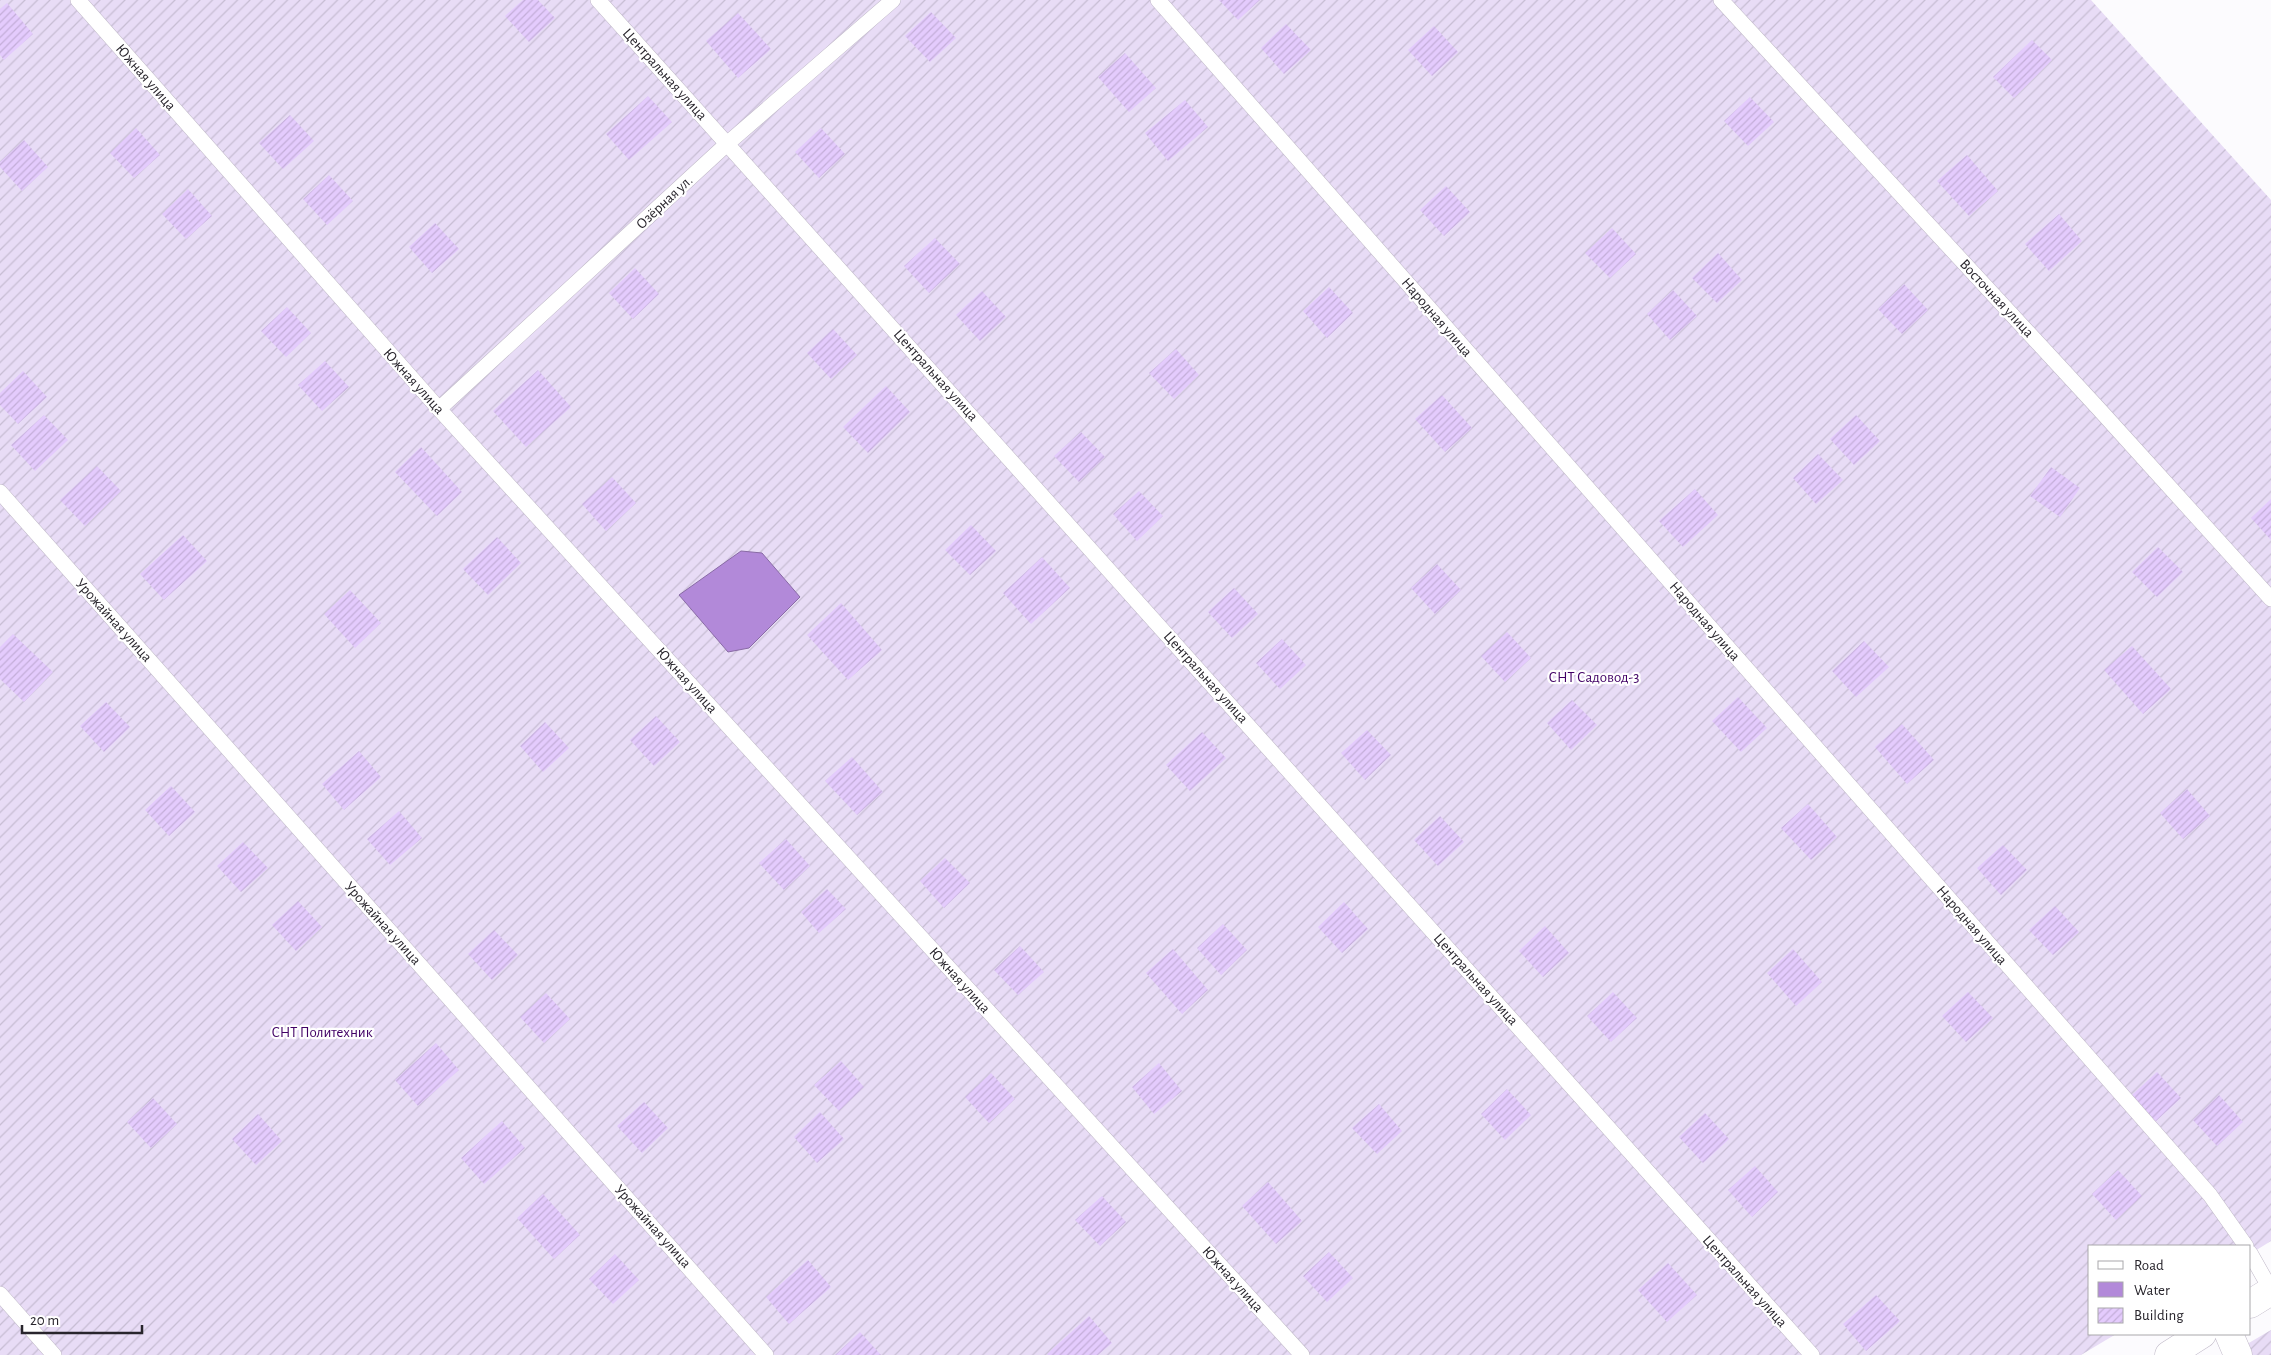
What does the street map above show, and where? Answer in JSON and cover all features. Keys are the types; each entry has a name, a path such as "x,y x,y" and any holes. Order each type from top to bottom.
{"street":[{"path":"2251,1303 2271,1290"},
{"path":"2169,1355 2200,1335"},
{"path":"2229,1335 2238,1355"}],"lane":[{"name":"Южная улица","path":"78,0 440,409 1302,1355"},
{"name":"Центральная улица","path":"598,0 1812,1355"},
{"name":"Озёрная ул.","path":"440,409 728,143 893,0"},
{"name":"Народная улица","path":"1158,0 2210,1196 2245,1245"},
{"name":"Восточная улица","path":"1721,0 2092,400 2271,599"},
{"name":"Урожайная улица","path":"0,492 766,1355"},
{"path":"2251,1255 2271,1290"},
{"path":"0,1294 54,1355"}],"green space":[{"name":"СНТ Садовод-3","path":"0,0 2091,0 2271,200 2271,1241 2251,1253 2251,1245 2088,1245 2088,1335 2114,1335 2081,1355 0,1355"},
{"path":"2271,1330 2271,1355 2250,1355 2242,1347"}],"water":[{"path":"741,551 762,553 800,597 749,648 728,652 679,595"}],"building":[{"path":"523,0 538,0 555,18 529,42 505,16"},
{"path":"1219,0 1260,0 1238,20"},
{"path":"7,3 33,34 4,60 0,55 0,9"},
{"path":"931,12 956,38 930,62 905,36"},
{"path":"738,13 771,49 738,78 706,41"},
{"path":"1286,24 1311,50 1284,74 1261,48"},
{"path":"1434,26 1458,52 1432,76 1408,50"},
{"path":"2032,40 2052,60 2014,98 1993,77"},
{"path":"1125,53 1156,88 1129,112 1098,77"},
{"path":"648,96 672,122 629,160 606,134"},
{"path":"1750,97 1774,122 1748,146 1724,121"},
{"path":"1185,100 1208,127 1168,161 1145,133"},
{"path":"290,115 314,141 283,169 259,143"},
{"path":"136,128 160,155 134,178 110,153"},
{"path":"821,128 845,154 819,178 795,152"},
{"path":"24,140 48,167 22,191 0,167 0,162"},
{"path":"1967,155 1998,191 1969,216 1937,181"},
{"path":"329,175 353,201 327,225 303,199"},
{"path":"1446,186 1470,212 1444,236 1420,210"},
{"path":"188,189 212,216 186,239 162,214"},
{"path":"2059,214 2082,241 2049,271 2025,244"},
{"path":"435,223 459,249 432,273 409,247"},
{"path":"1612,228 1636,254 1610,278 1585,253"},
{"path":"935,238 960,264 929,293 904,266"},
{"path":"1718,253 1742,280 1717,303 1692,278"},
{"path":"635,268 659,294 633,319 609,293"},
{"path":"1904,284 1928,310 1902,334 1878,309"},
{"path":"1329,287 1353,313 1327,338 1303,311"},
{"path":"1673,290 1697,316 1670,340 1647,314"},
{"path":"982,291 1006,317 980,341 956,315"},
{"path":"287,307 311,333 286,357 261,331"},
{"path":"833,329 857,355 831,379 807,353"},
{"path":"1176,349 1199,375 1174,399 1149,373"},
{"path":"325,361 349,387 322,411 298,385"},
{"path":"538,370 571,407 526,447 493,411"},
{"path":"23,371 47,397 18,424 0,405 0,393"},
{"path":"886,386 910,412 868,453 843,427"},
{"path":"1442,395 1472,428 1445,452 1415,419"},
{"path":"44,415 68,440 35,471 11,445"},
{"path":"1856,415 1880,441 1854,465 1830,439"},
{"path":"1081,432 1105,457 1079,482 1054,456"},
{"path":"421,447 462,492 437,516 395,472"},
{"path":"1818,454 1843,480 1816,504 1793,478"},
{"path":"97,466 121,491 85,526 60,500"},
{"path":"2051,467 2080,488 2060,517 2030,496"},
{"path":"612,477 636,503 606,531 582,504"},
{"path":"1695,489 1718,515 1683,547 1659,521"},
{"path":"1139,491 1163,516 1137,541 1113,514"},
{"path":"2271,499 2271,540 2251,518"},
{"path":"971,525 996,551 970,575 945,550"},
{"path":"183,535 207,561 164,600 140,574"},
{"path":"497,537 521,563 488,595 463,569"},
{"path":"2158,547 2183,572 2157,597 2132,572"},
{"path":"1042,557 1070,588 1031,624 1003,593"},
{"path":"1437,564 1461,590 1435,614 1411,588"},
{"path":"1234,588 1258,614 1232,638 1208,612"},
{"path":"350,590 381,623 355,648 324,614"},
{"path":"841,603 882,650 848,680 807,635"},
{"path":"1507,632 1531,658 1505,682 1481,656"},
{"path":"13,634 53,672 24,702 0,679 0,647"},
{"path":"1282,639 1306,665 1280,689 1256,663"},
{"path":"1864,641 1889,667 1856,697 1832,671"},
{"path":"2132,646 2171,689 2143,714 2104,670"},
{"path":"1738,697 1767,728 1741,752 1712,721"},
{"path":"1572,700 1597,725 1571,750 1547,723"},
{"path":"106,702 130,727 104,752 80,726"},
{"path":"656,716 680,742 654,766 630,740"},
{"path":"545,722 569,748 543,772 520,746"},
{"path":"1902,724 1934,760 1907,784 1875,747"},
{"path":"1367,730 1391,755 1365,780 1341,753"},
{"path":"1202,732 1226,758 1190,791 1166,765"},
{"path":"359,751 381,777 344,810 322,784"},
{"path":"852,757 883,792 857,815 825,781"},
{"path":"171,786 195,812 169,836 145,810"},
{"path":"2187,789 2210,816 2183,839 2160,813"},
{"path":"1808,804 1837,837 1811,860 1781,828"},
{"path":"399,811 422,838 390,865 367,839"},
{"path":"1440,816 1464,842 1438,866 1414,840"},
{"path":"786,839 810,866 784,890 759,863"},
{"path":"243,842 268,868 241,892 217,866"},
{"path":"2003,845 2027,870 2001,895 1977,868"},
{"path":"945,858 970,883 944,908 920,881"},
{"path":"827,889 846,909 819,933 801,912"},
{"path":"298,901 322,927 296,951 272,925"},
{"path":"1344,902 1368,929 1342,953 1318,927"},
{"path":"2055,906 2079,932 2053,955 2029,930"},
{"path":"1223,924 1247,950 1221,975 1197,948"},
{"path":"1545,926 1569,953 1543,977 1519,951"},
{"path":"494,930 518,955 492,980 468,954"},
{"path":"1020,946 1044,972 1018,995 994,970"},
{"path":"1173,949 1208,990 1182,1014 1146,973"},
{"path":"1793,949 1822,982 1796,1006 1767,973"},
{"path":"1613,992 1637,1018 1611,1042 1587,1016"},
{"path":"1968,992 1993,1018 1966,1042 1942,1016"},
{"path":"546,993 570,1019 544,1043 520,1017"},
{"path":"436,1043 459,1070 418,1106 395,1080"},
{"path":"841,1061 864,1087 839,1111 814,1085"},
{"path":"1159,1063 1182,1091 1154,1114 1132,1087"},
{"path":"2157,1072 2181,1098 2155,1122 2131,1096"},
{"path":"991,1073 1015,1099 989,1123 965,1097"},
{"path":"1507,1089 1531,1115 1505,1140 1481,1114"},
{"path":"2219,1095 2243,1122 2217,1146 2193,1120"},
{"path":"153,1098 177,1124 151,1148 127,1122"},
{"path":"644,1102 668,1128 642,1153 617,1126"},
{"path":"1379,1104 1402,1131 1377,1154 1352,1128"},
{"path":"820,1112 844,1139 817,1163 794,1137"},
{"path":"1705,1113 1729,1139 1703,1163 1679,1137"},
{"path":"258,1114 282,1141 256,1165 232,1139"},
{"path":"502,1121 525,1148 484,1184 461,1158"},
{"path":"1755,1166 1778,1192 1752,1217 1728,1190"},
{"path":"2118,1170 2142,1196 2116,1220 2092,1194"},
{"path":"1268,1182 1302,1221 1276,1244 1242,1206"},
{"path":"543,1194 580,1235 554,1259 517,1218"},
{"path":"1102,1196 1126,1222 1100,1246 1075,1220"},
{"path":"1329,1252 1353,1278 1327,1302 1303,1276"},
{"path":"615,1254 639,1280 613,1304 589,1279"},
{"path":"808,1260 831,1287 789,1324 766,1297"},
{"path":"1668,1263 1697,1295 1667,1322 1638,1290"},
{"path":"1876,1295 1900,1321 1866,1351 1843,1324"},
{"path":"1089,1316 1112,1343 1098,1355 1047,1354"},
{"path":"860,1332 881,1355 835,1355"}],"park label":[{"name":"СНТ Политехник","path":"322,1032"}]}
